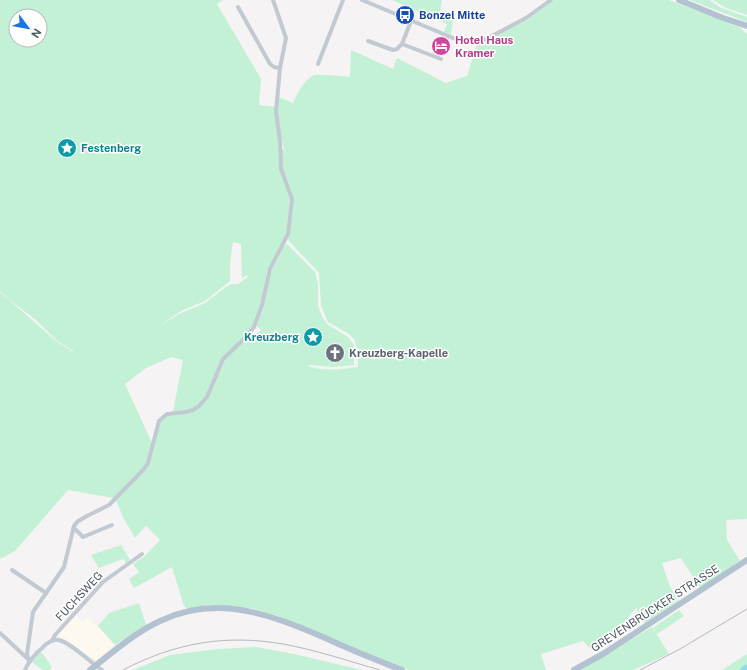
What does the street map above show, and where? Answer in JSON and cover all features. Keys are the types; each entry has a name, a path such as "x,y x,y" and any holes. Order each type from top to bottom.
{"main road":[{"path":"678,0 747,26"},
{"name":"GREVENBRÜCKER STRASSE","path":"574,670 603,654 747,560"},
{"path":"90,670 147,628 174,615 196,610 222,608 246,610 293,624 402,670"}],"street":[{"path":"25,670 29,660 27,654 33,612 64,567 73,529 79,520 111,503 146,466 161,418 167,414 189,412 204,401 209,394 223,359 247,336 257,320 270,269 287,238 292,203 291,193 280,166 280,141 276,112 280,68 286,38 273,0"},
{"path":"318,64 343,0"},
{"path":"362,0 453,38 463,41 478,42 526,18 550,0"},
{"path":"238,7 270,64 274,67 280,68"},
{"path":"368,41 393,50 397,49 402,44 411,21"},
{"path":"402,44 441,60"},
{"path":"73,529 75,529 83,538 112,525"},
{"name":"FUCHSWEG","path":"29,660 52,641 55,635 103,582 142,554"},
{"path":"12,570 46,593"},
{"path":"0,633 29,660"},
{"path":"52,641 58,640 66,643 102,670"}],"shaded area":[{"path":"75,615 83,622 88,617 115,645 96,660 66,639 58,636"}],"green space":[{"path":"0,0 223,0 217,4 261,79 259,105 278,107 279,97 293,103 304,83 314,75 350,77 351,50 393,69 397,58 446,83 467,76 477,44 527,20 554,0 669,0 739,27 747,34 747,519 726,520 727,540 740,561 700,588 681,558 662,563 669,584 678,601 645,623 636,608 621,626 591,649 583,641 541,654 546,670 409,670 340,643 278,616 251,608 209,605 188,609 184,606 172,567 134,588 129,579 139,572 133,564 145,556 160,540 146,526 135,538 124,519 116,500 147,467 158,429 163,418 168,415 191,413 205,402 210,394 208,392 205,398 194,408 184,411 173,411 183,360 171,357 146,368 125,384 152,443 146,465 113,498 68,490 15,551 0,559 0,292 57,342 73,352 57,341 36,320 0,291","holes":["280,132 285,151 282,148 282,168 291,190 293,200 288,240 319,273 321,305 326,318 328,322 349,334 354,339 357,348 358,367 320,369 308,366 333,367 354,365 354,345 348,337 328,325 322,317 318,305 318,283 315,272 287,244 284,246 270,275 262,311 257,325 261,330 252,338 249,336 224,359 217,371 222,358 246,335 253,326 260,310 267,272 286,234 290,198 281,174 279,163 278,134","233,242 241,244 242,278 247,275 248,277 238,284 231,284 205,303 179,314 158,327 181,311 205,301 230,281 230,262"]},
{"path":"392,0 442,0 440,12 453,18 451,35 444,32 447,24"},
{"path":"690,0 710,0 719,7 747,17 747,22"},
{"path":"713,0 747,0 747,15 726,8"},
{"path":"121,545 130,560 126,563 123,559 99,568 91,555"},
{"path":"139,603 146,625 115,645 98,626 109,613"},
{"path":"679,610 684,616 657,634 653,628"},
{"path":"652,627 669,654 633,670 580,670"},
{"path":"256,647 294,654 362,670 133,670 170,655 218,649"},
{"path":"40,652 52,667 49,670 43,670 32,662"},
{"path":"747,654 747,670 722,670"}],"railway":[{"path":"640,670 680,649 747,609"},
{"path":"123,670 162,653 181,647 201,643 241,640 262,641 295,646 380,670"}],"place":[{"name":"Bonzel Mitte","path":"405,15"},
{"name":"Hotel Haus Kramer","path":"441,46"},
{"name":"Festenberg","path":"67,148"},
{"name":"Kreuzberg","path":"313,337"},
{"name":"Kreuzberg-Kapelle","path":"335,353"}]}
